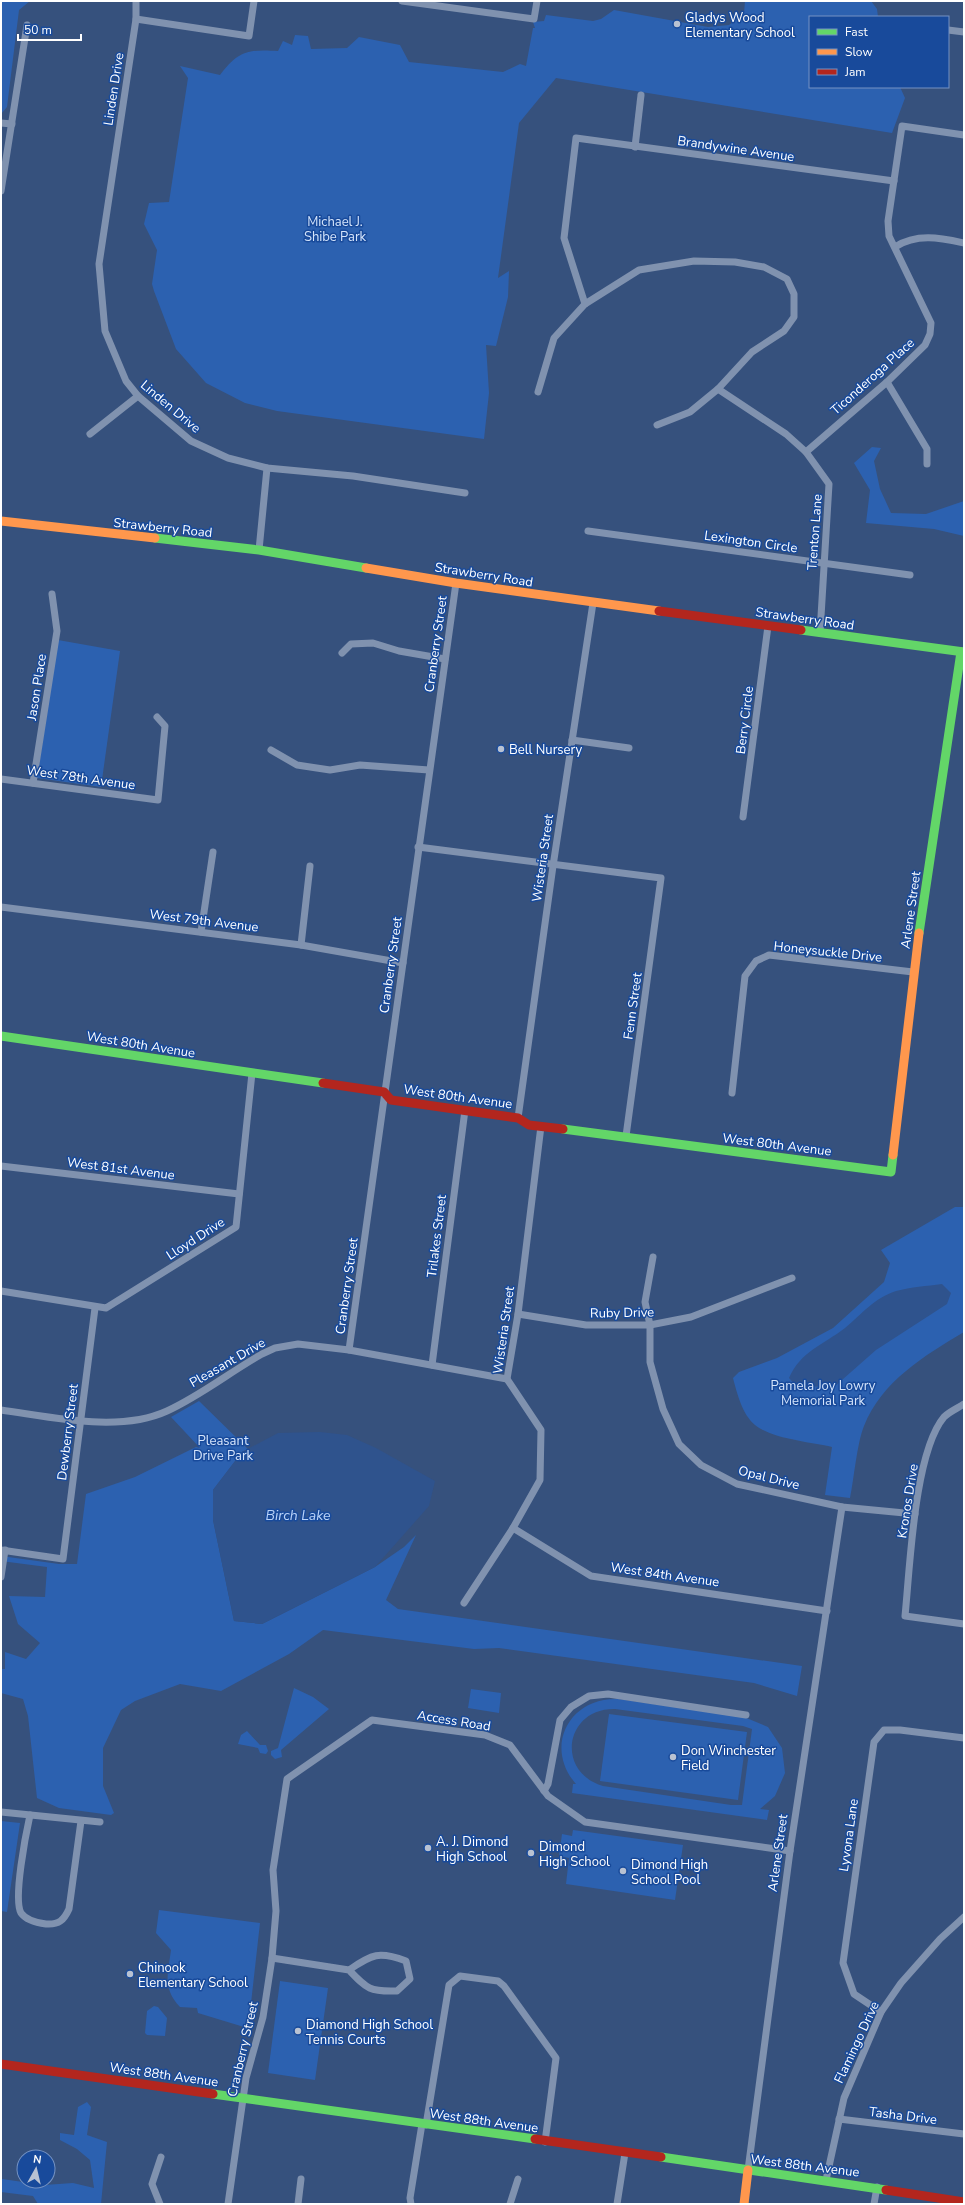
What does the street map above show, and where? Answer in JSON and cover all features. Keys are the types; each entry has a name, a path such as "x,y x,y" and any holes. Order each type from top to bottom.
{"street":[{"name":"Linden Drive","path":"136,1 136,20 99,264 105,331 126,381 138,396 191,441 228,458 267,468 353,476 465,493"},
{"path":"136,20 249,36 254,1"},
{"path":"402,1 534,19 537,1"},
{"path":"1,191 27,24"},
{"path":"949,30 964,32"},
{"path":"635,147 641,95"},
{"path":"1,123 12,124"},
{"name":"Ticonderoga Place","path":"806,452 887,382 924,344 930,334 931,323 889,236 888,221 902,126 964,135"},
{"name":"Brandywine Avenue","path":"585,304 564,238 576,138 894,181"},
{"path":"895,247 904,242 930,237 964,243"},
{"path":"538,392 554,338 585,304 639,270 694,261 735,262 764,267 787,279 794,294 794,317 784,331 752,352 718,389 690,412 658,425"},
{"path":"887,382 927,449 927,464"},
{"name":"Trenton Lane","path":"718,389 786,434 806,452 829,484 820,633"},
{"path":"90,434 138,396"},
{"path":"259,550 267,468"},
{"name":"Strawberry Road","path":"1,521 259,550 456,583 593,603 962,652"},
{"name":"Lexington Circle","path":"588,531 910,575"},
{"name":"Cranberry Street","path":"349,1350 444,659 456,583"},
{"name":"Jason Place","path":"33,783 57,630 52,594"},
{"name":"Wisteria Street","path":"518,1118 553,866 593,603"},
{"name":"Berry Circle","path":"743,817 768,626"},
{"path":"342,653 351,644 373,643 399,651 444,659"},
{"name":"Arlene Street","path":"891,1172 914,972 962,652"},
{"name":"West 78th Avenue","path":"1,779 158,800 164,726 157,717"},
{"path":"572,740 629,748"},
{"path":"271,750 297,765 330,770 360,765 429,770"},
{"path":"418,847 553,866"},
{"path":"201,932 213,852"},
{"path":"301,945 310,866"},
{"name":"Fenn Street","path":"553,866 660,878 626,1136"},
{"name":"West 79th Avenue","path":"1,907 301,945 403,963"},
{"name":"Honeysuckle Drive","path":"732,1093 745,976 756,961 769,955 914,972"},
{"name":"West 80th Avenue","path":"1,1036 384,1092 391,1100 518,1118 529,1125 626,1136 891,1172"},
{"name":"Lloyd Drive","path":"95,1308 106,1308 126,1297 236,1227 252,1073"},
{"name":"Trilakes Street","path":"432,1365 465,1110"},
{"name":"Wisteria Street","path":"464,1603 513,1528 540,1480 541,1430 507,1379 518,1314 541,1126"},
{"name":"West 81st Avenue","path":"1,1166 239,1194"},
{"name":"Opal Drive","path":"653,1257 645,1302 650,1326 650,1362 662,1409 680,1444 701,1464 737,1484 842,1507 915,1514"},
{"name":"Ruby Drive","path":"518,1314 586,1325 650,1326 692,1317 792,1278"},
{"path":"1,1291 95,1308"},
{"name":"Dewberry Street","path":"3,1550 63,1559 95,1308"},
{"name":"Pleasant Drive","path":"1,1410 80,1421 141,1419 167,1411 234,1369 275,1348 298,1344 349,1350 507,1379"},
{"name":"Kronos Drive","path":"964,1404 944,1417 928,1446 915,1514 905,1616 964,1624"},
{"name":"Arlene Street","path":"744,2204 790,1852 842,1507"},
{"name":"West 84th Avenue","path":"513,1528 591,1576 827,1610"},
{"path":"1,1578 3,1550"},
{"path":"544,1790 548,1784 560,1720 570,1707 588,1696 608,1694 746,1715"},
{"name":"Access Road","path":"287,1779 372,1720 485,1735 510,1745 548,1796 585,1822 790,1852"},
{"name":"Lyvona Lane","path":"881,2012 854,1994 843,1963 874,1742 884,1730 900,1730 964,1738"},
{"name":"Cranberry Street","path":"228,2204 246,2078 263,2017 272,1958 276,1911 273,1870 287,1779"},
{"path":"1,1812 100,1822"},
{"path":"30,1815 18,1898 21,1912 26,1918 43,1923 54,1924 64,1919 69,1908 81,1821"},
{"name":"Flamingo Drive","path":"826,2180 844,2098 881,2012 901,1983 935,1944 964,1917"},
{"path":"272,1958 349,1970 364,1986 377,1992 397,1991 410,1979 406,1961 388,1954 368,1957 349,1970"},
{"path":"411,2204 410,2198 449,1985 455,1978 468,1976 490,1979 504,1986 556,2058 545,2142"},
{"name":"West 88th Avenue","path":"1,2064 545,2142 877,2187 964,2202"},
{"name":"Tasha Drive","path":"839,2119 963,2132"},
{"path":"617,2204 625,2153"},
{"path":"160,2204 152,2184 161,2157"},
{"path":"298,2204 301,2179"},
{"path":"510,2204 518,2179"},
{"path":"874,2204 877,2187"}],"green space":[{"path":"2,1 30,1 19,10 7,107 1,114"},
{"name":"Michael J. Shibe Park","path":"745,1 871,1 877,9 878,16 809,16 809,88 900,88 905,98 892,133 556,78 519,123 498,278 509,271 508,297 496,346 486,345 489,393 484,439 277,411 245,403 206,383 176,349 152,284 157,250 144,224 149,203 169,202 188,78 180,66 220,75 226,67 239,56 252,51 278,51 283,41 292,45 295,35 308,36 311,49 347,48 359,37 400,45 409,62 503,72 520,64 526,66 533,28 535,28 533,22 544,21 546,15 593,21 601,19 614,10 708,27 729,25 744,13"},
{"path":"872,447 881,448 874,461 880,489 891,513 926,514 964,501 964,536 934,529 866,523 870,490 854,463"},
{"path":"58,640 120,651 101,787 37,778"},
{"name":"Pamela Joy Lowry Memorial Park","path":"955,1207 964,1207 964,1332 934,1350 906,1371 893,1383 872,1410 862,1433 850,1498 825,1495 832,1447 781,1437 762,1430 750,1420 743,1409 733,1378 739,1372 777,1358 833,1328 884,1282 890,1263 881,1250"},
{"name":"Pleasant Drive Park","path":"199,1401 248,1449 242,1452 213,1490 213,1520 234,1621 262,1624 375,1567 404,1547 416,1535 386,1600 398,1609 802,1666 797,1696 754,1683 499,1648 474,1649 323,1630 289,1654 221,1691 180,1684 135,1701 121,1710 103,1748 103,1786 114,1813 111,1815 59,1808 37,1798 28,1716 23,1699 1,1693 1,1669 5,1669 5,1652 26,1659 40,1643 18,1624 9,1596 45,1597 47,1567 1,1561 1,1556 59,1564 77,1564 86,1494 135,1477 196,1447 200,1448 171,1417"},
{"path":"294,1688 313,1697 329,1709 281,1750 282,1757 275,1759 271,1755 271,1751 278,1748"},
{"path":"471,1689 501,1693 499,1713 468,1708"},
{"path":"618,1699 744,1717 768,1727 782,1748 785,1773 775,1796 760,1809 769,1810 767,1820 572,1793 573,1784 576,1784 566,1769 562,1754 562,1740 567,1726 575,1715 587,1706 601,1701","holes":["615,1709 743,1726 752,1729 742,1805 731,1805 603,1786 588,1779 578,1768 573,1755 572,1742 577,1729 585,1719 598,1711"]},
{"name":"Don Winchester Field","path":"609,1714 747,1732 738,1800 600,1781"},
{"path":"247,1731 260,1745 266,1745 268,1751 266,1754 260,1753 258,1748 238,1744 241,1735"},
{"path":"1,1821 20,1823 7,1912 1,1911"},
{"name":"Dimond High School Pool","path":"573,1830 683,1845 675,1900 566,1884 569,1858 559,1856 562,1834 572,1836"},
{"path":"159,1910 260,1923 250,2012 244,2027 198,2013 197,2008 180,2007 174,2000 168,1987 171,1950 156,1933"},
{"name":"Diamond High School Tennis Courts","path":"280,1981 328,1988 315,2080 268,2073"},
{"path":"154,2006 158,2007 167,2018 165,2036 147,2035 145,2033 147,2011"},
{"path":"87,2102 91,2107 87,2135 107,2142 101,2204 38,2204 33,2196 1,2192 1,2176 2,2179 16,2181 16,2189 56,2189 56,2184 73,2183 94,2188 90,2160 77,2149 60,2140 60,2133 74,2135 78,2107"}],"water":[{"path":"942,1284 951,1293 947,1304 876,1350 834,1387 796,1386 789,1378 794,1369 806,1355 845,1328 881,1298 896,1291"},
{"name":"Birch Lake","path":"320,1432 347,1435 376,1448 435,1481 429,1506 375,1567 262,1624 234,1621 213,1520 213,1490 242,1452 278,1433"}],"traffic: fast":[{"path":"155,538 259,550 366,568"},
{"path":"801,630 964,652"},
{"path":"919,933 961,652"},
{"path":"1,1036 323,1083"},
{"path":"563,1129 891,1172 893,1155"},
{"path":"213,2094 535,2139"},
{"path":"661,2157 886,2190"}],"traffic: slow":[{"path":"1,521 155,538"},
{"path":"366,568 456,583 659,611"},
{"path":"893,1155 919,933"},
{"path":"744,2204 748,2170"}],"traffic: jam":[{"path":"659,611 801,630"},
{"path":"323,1083 384,1092 391,1100 518,1118 529,1125 563,1129"},
{"path":"1,2064 213,2094"},
{"path":"535,2139 661,2157"},
{"path":"886,2190 964,2202"}],"place":[{"name":"Gladys Wood Elementary School","path":"677,24"},
{"name":"Bell Nursery","path":"501,749"},
{"name":"Don Winchester Field","path":"673,1757"},
{"name":"A. J. Dimond High School","path":"428,1848"},
{"name":"Dimond High School","path":"531,1853"},
{"name":"Dimond High School Pool","path":"623,1871"},
{"name":"Chinook Elementary School","path":"130,1974"},
{"name":"Diamond High School Tennis Courts","path":"298,2031"}]}
